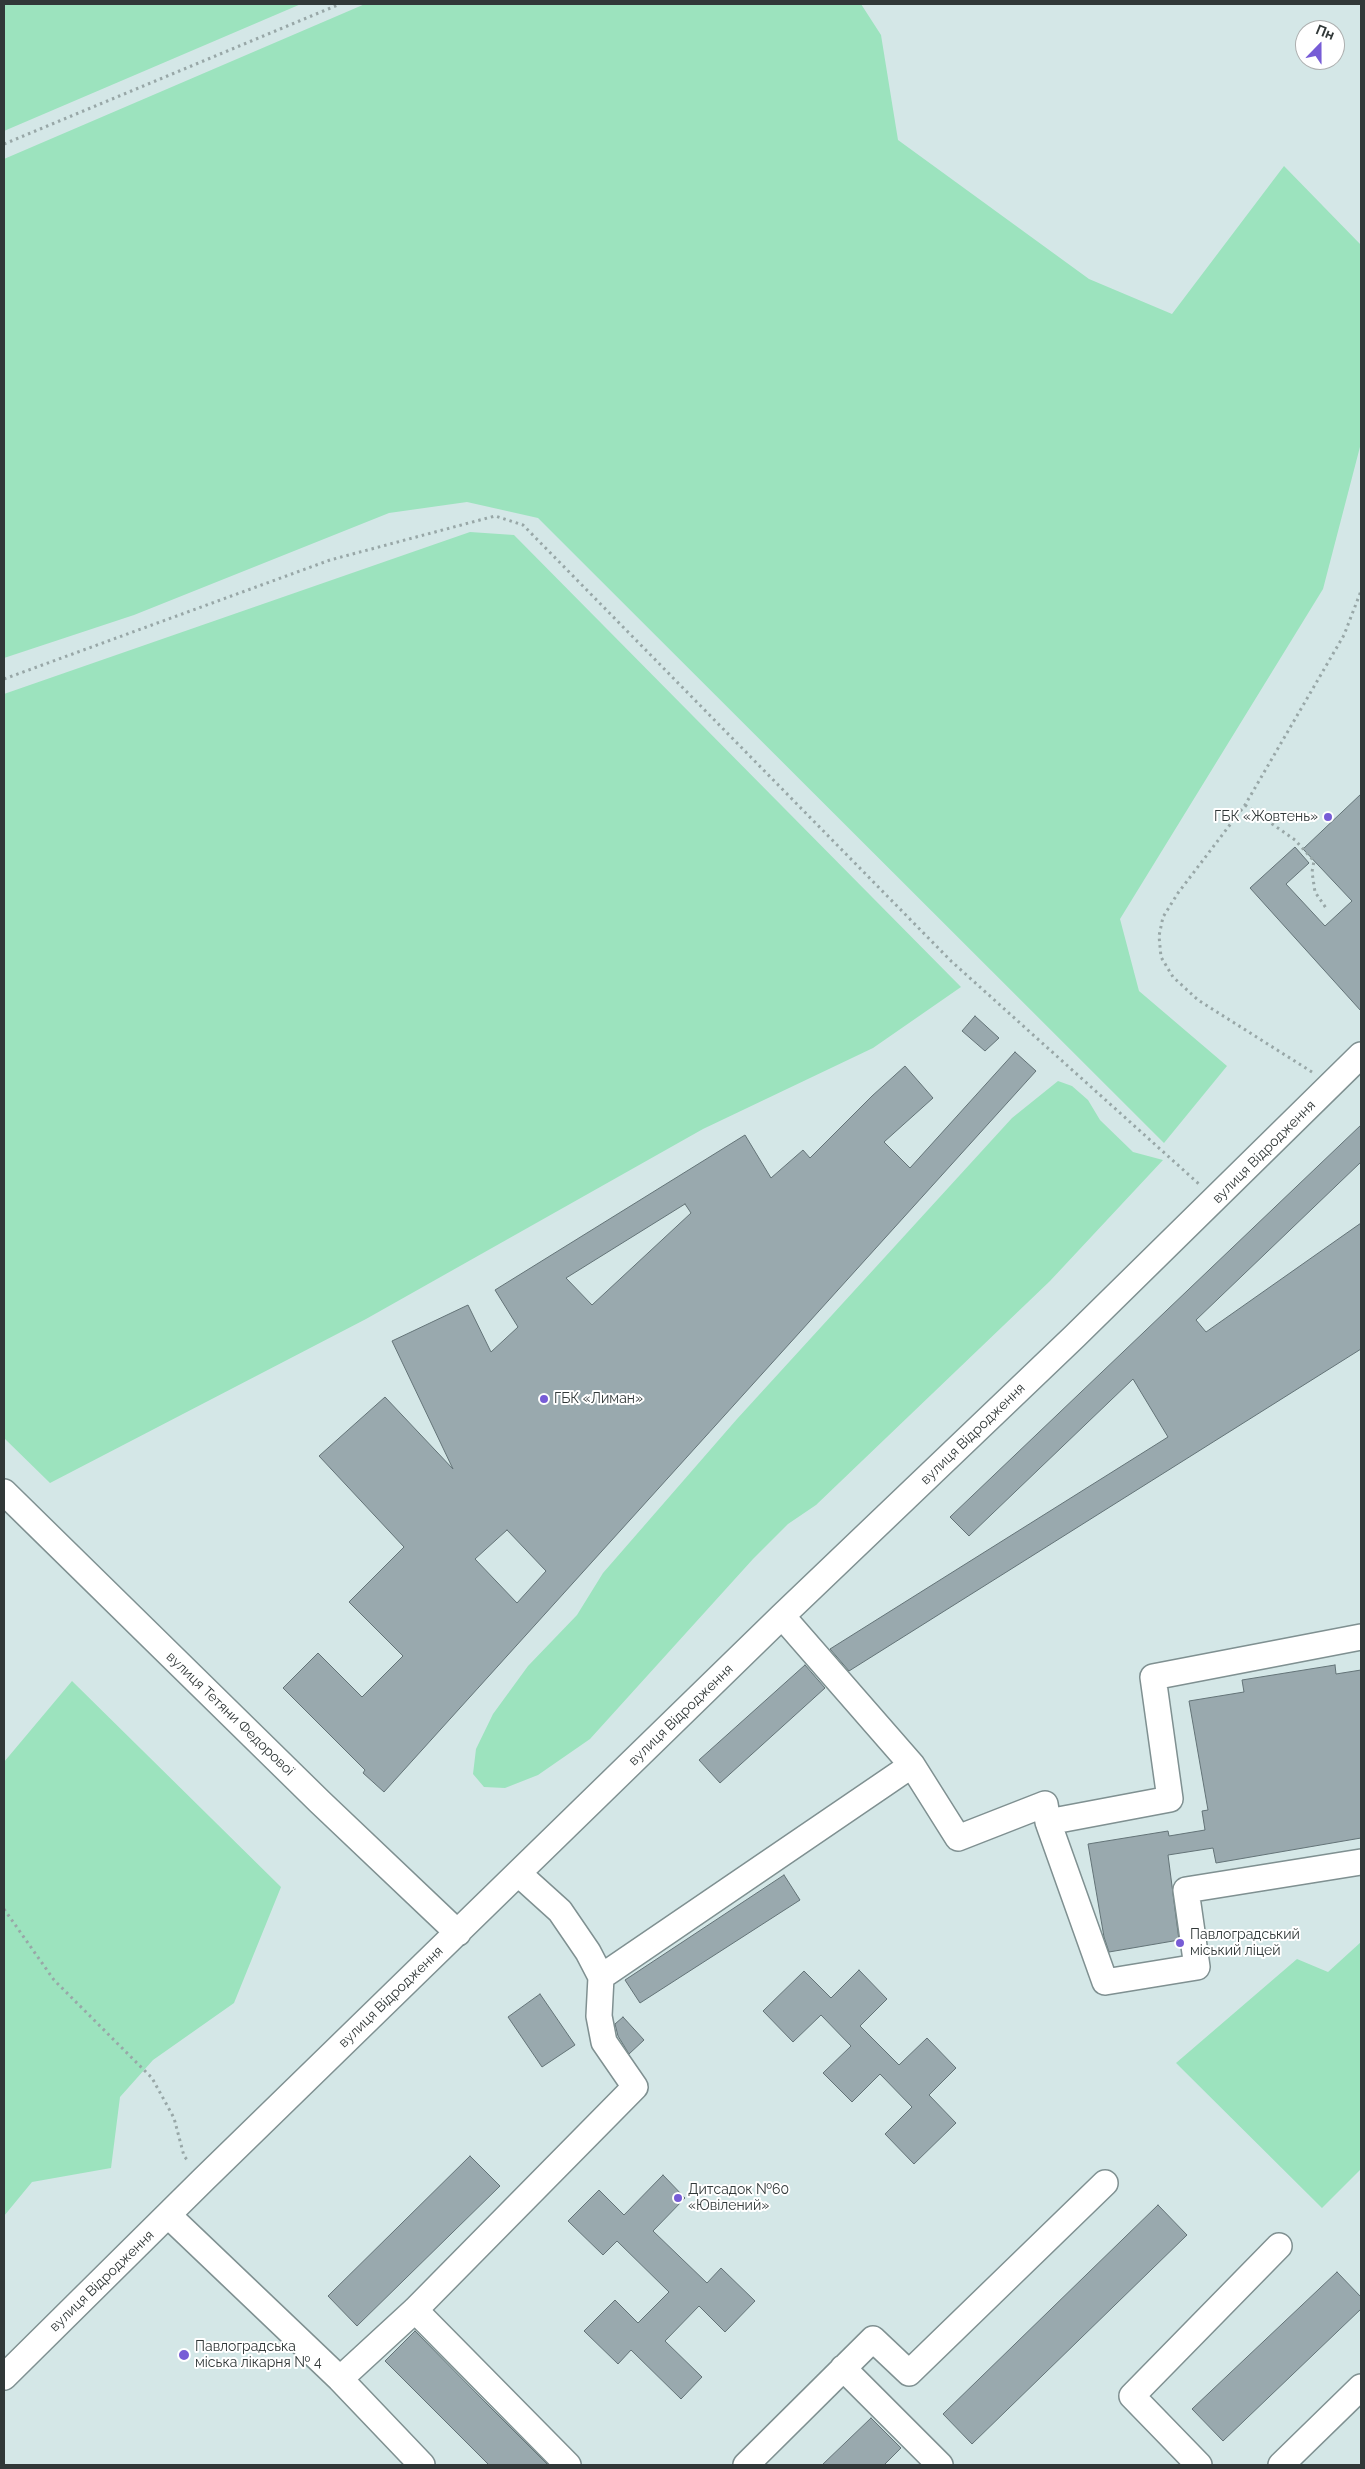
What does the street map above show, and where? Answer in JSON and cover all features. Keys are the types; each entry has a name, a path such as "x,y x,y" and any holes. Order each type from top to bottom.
{"street":[{"name":"вулиця Відродження","path":"4,2377 204,2179 782,1616 1216,1199 1361,1055"},
{"name":"вулиця Тетяни Федорової","path":"4,1492 313,1795 458,1933"},
{"path":"782,1616 912,1766 958,1838 1045,1804 1048,1822 1105,1982 1197,1967 1186,1890 1361,1862"},
{"path":"1048,1822 1170,1799 1153,1677 1361,1637"},
{"path":"600,1977 912,1766"},
{"path":"340,2379 415,2310 635,2088 604,2042 599,2016 600,1977 588,1952 560,1912 519,1874"},
{"path":"746,2465 873,2338 909,2373 1105,2183"},
{"path":"168,2216 340,2379 422,2465"},
{"path":"1199,2465 1132,2396 1279,2246"},
{"path":"415,2310 568,2465"},
{"path":"843,2368 940,2465"},
{"path":"1281,2465 1361,2387"}],"path":[{"path":"4,144 340,4"},
{"path":"4,679 330,560 495,516 523,525 951,961 1216,1199"},
{"path":"1332,1084 1198,1000 1173,977 1161,957 1159,936 1162,917 1245,805 1344,635 1361,592"},
{"path":"1245,805 1295,840 1314,862 1312,872 1315,892 1326,908"},
{"path":"4,1909 54,1980 152,2078 174,2118 184,2156 204,2179"}],"green space":[{"path":"4,4 301,4 4,131"},
{"path":"365,4 861,4 881,35 898,140 1089,279 1172,314 1284,166 1361,245 1361,443 1323,589 1120,919 1139,991 1227,1066 1164,1143 538,518 467,502 389,513 134,615 4,658 4,159"},
{"path":"470,532 514,535 961,987 873,1048 703,1129 366,1319 50,1483 4,1438 4,694"},
{"path":"1058,1081 1072,1086 1088,1100 1100,1120 1133,1152 1163,1160 1050,1281 816,1505 788,1524 753,1559 590,1739 538,1775 505,1788 484,1787 473,1774 476,1749 493,1714 528,1666 577,1615 603,1573 737,1419 1012,1118"},
{"path":"72,1681 281,1887 234,2003 153,2060 120,2097 111,2168 32,2182 4,2216 4,1762"},
{"path":"1361,1942 1361,2169 1322,2208 1176,2063 1297,1959 1328,1972"}],"building":[{"path":"1361,794 1361,1011 1250,888 1295,847 1309,863 1286,884 1325,926 1352,901 1303,849"},
{"path":"975,1016 999,1038 985,1051 962,1031"},
{"name":"ГБК «Лиман»","path":"1015,1052 1036,1071 384,1792 363,1773 365,1770 283,1688 318,1653 362,1697 403,1656 349,1602 404,1547 319,1456 385,1397 453,1469 392,1341 468,1305 491,1352 518,1327 495,1290 745,1135 771,1178 803,1150 810,1158 905,1066 933,1098 884,1142 910,1168","holes":["685,1204 691,1213 592,1305 566,1278","507,1530 546,1571 517,1603 475,1559"]},
{"path":"1361,1125 1361,1162 1196,1320 1206,1332 1361,1223 1361,1349 849,1671 830,1649 1168,1437 1133,1379 969,1536 950,1517"},
{"path":"805,1665 825,1688 720,1783 699,1760"},
{"path":"1335,1665 1336,1674 1361,1670 1361,1838 1216,1863 1213,1848 1168,1855 1179,1940 1109,1952 1104,1937 1088,1844 1168,1831 1169,1836 1205,1830 1202,1811 1208,1810 1189,1701 1244,1692 1242,1680"},
{"path":"784,1875 800,1900 640,2003 625,1980"},
{"path":"859,1970 887,1999 860,2026 899,2065 927,2038 956,2068 929,2095 956,2123 914,2164 885,2134 912,2107 880,2074 852,2102 823,2073 851,2046 821,2015 793,2042 763,2011 804,1971 831,1998"},
{"path":"540,1994 575,2045 542,2067 508,2017"},
{"path":"623,2017 644,2040 629,2054 618,2036 615,2024"},
{"path":"470,2156 500,2186 357,2326 328,2296"},
{"path":"663,2175 685,2198 653,2231 707,2283 721,2268 755,2301 725,2332 699,2306 665,2341 702,2377 681,2399 631,2350 618,2364 584,2331 615,2300 638,2323 669,2292 617,2241 603,2255 568,2221 599,2190 624,2215"},
{"path":"1158,2205 1187,2235 972,2444 943,2414"},
{"path":"1337,2272 1361,2297 1361,2309 1223,2441 1192,2409"},
{"path":"415,2331 548,2465 489,2465 385,2361"},
{"path":"871,2418 901,2448 884,2465 822,2465"}],"place":[{"name":"ГБК «Жовтень»","path":"1328,817"},
{"name":"ГБК «Лиман»","path":"544,1399"},
{"name":"Павлоградський міський ліцей","path":"1180,1943"},
{"name":"Дитсадок №60 «Ювілений»","path":"678,2198"},
{"name":"Павлоградська міська лікарня № 4","path":"184,2355"}]}
